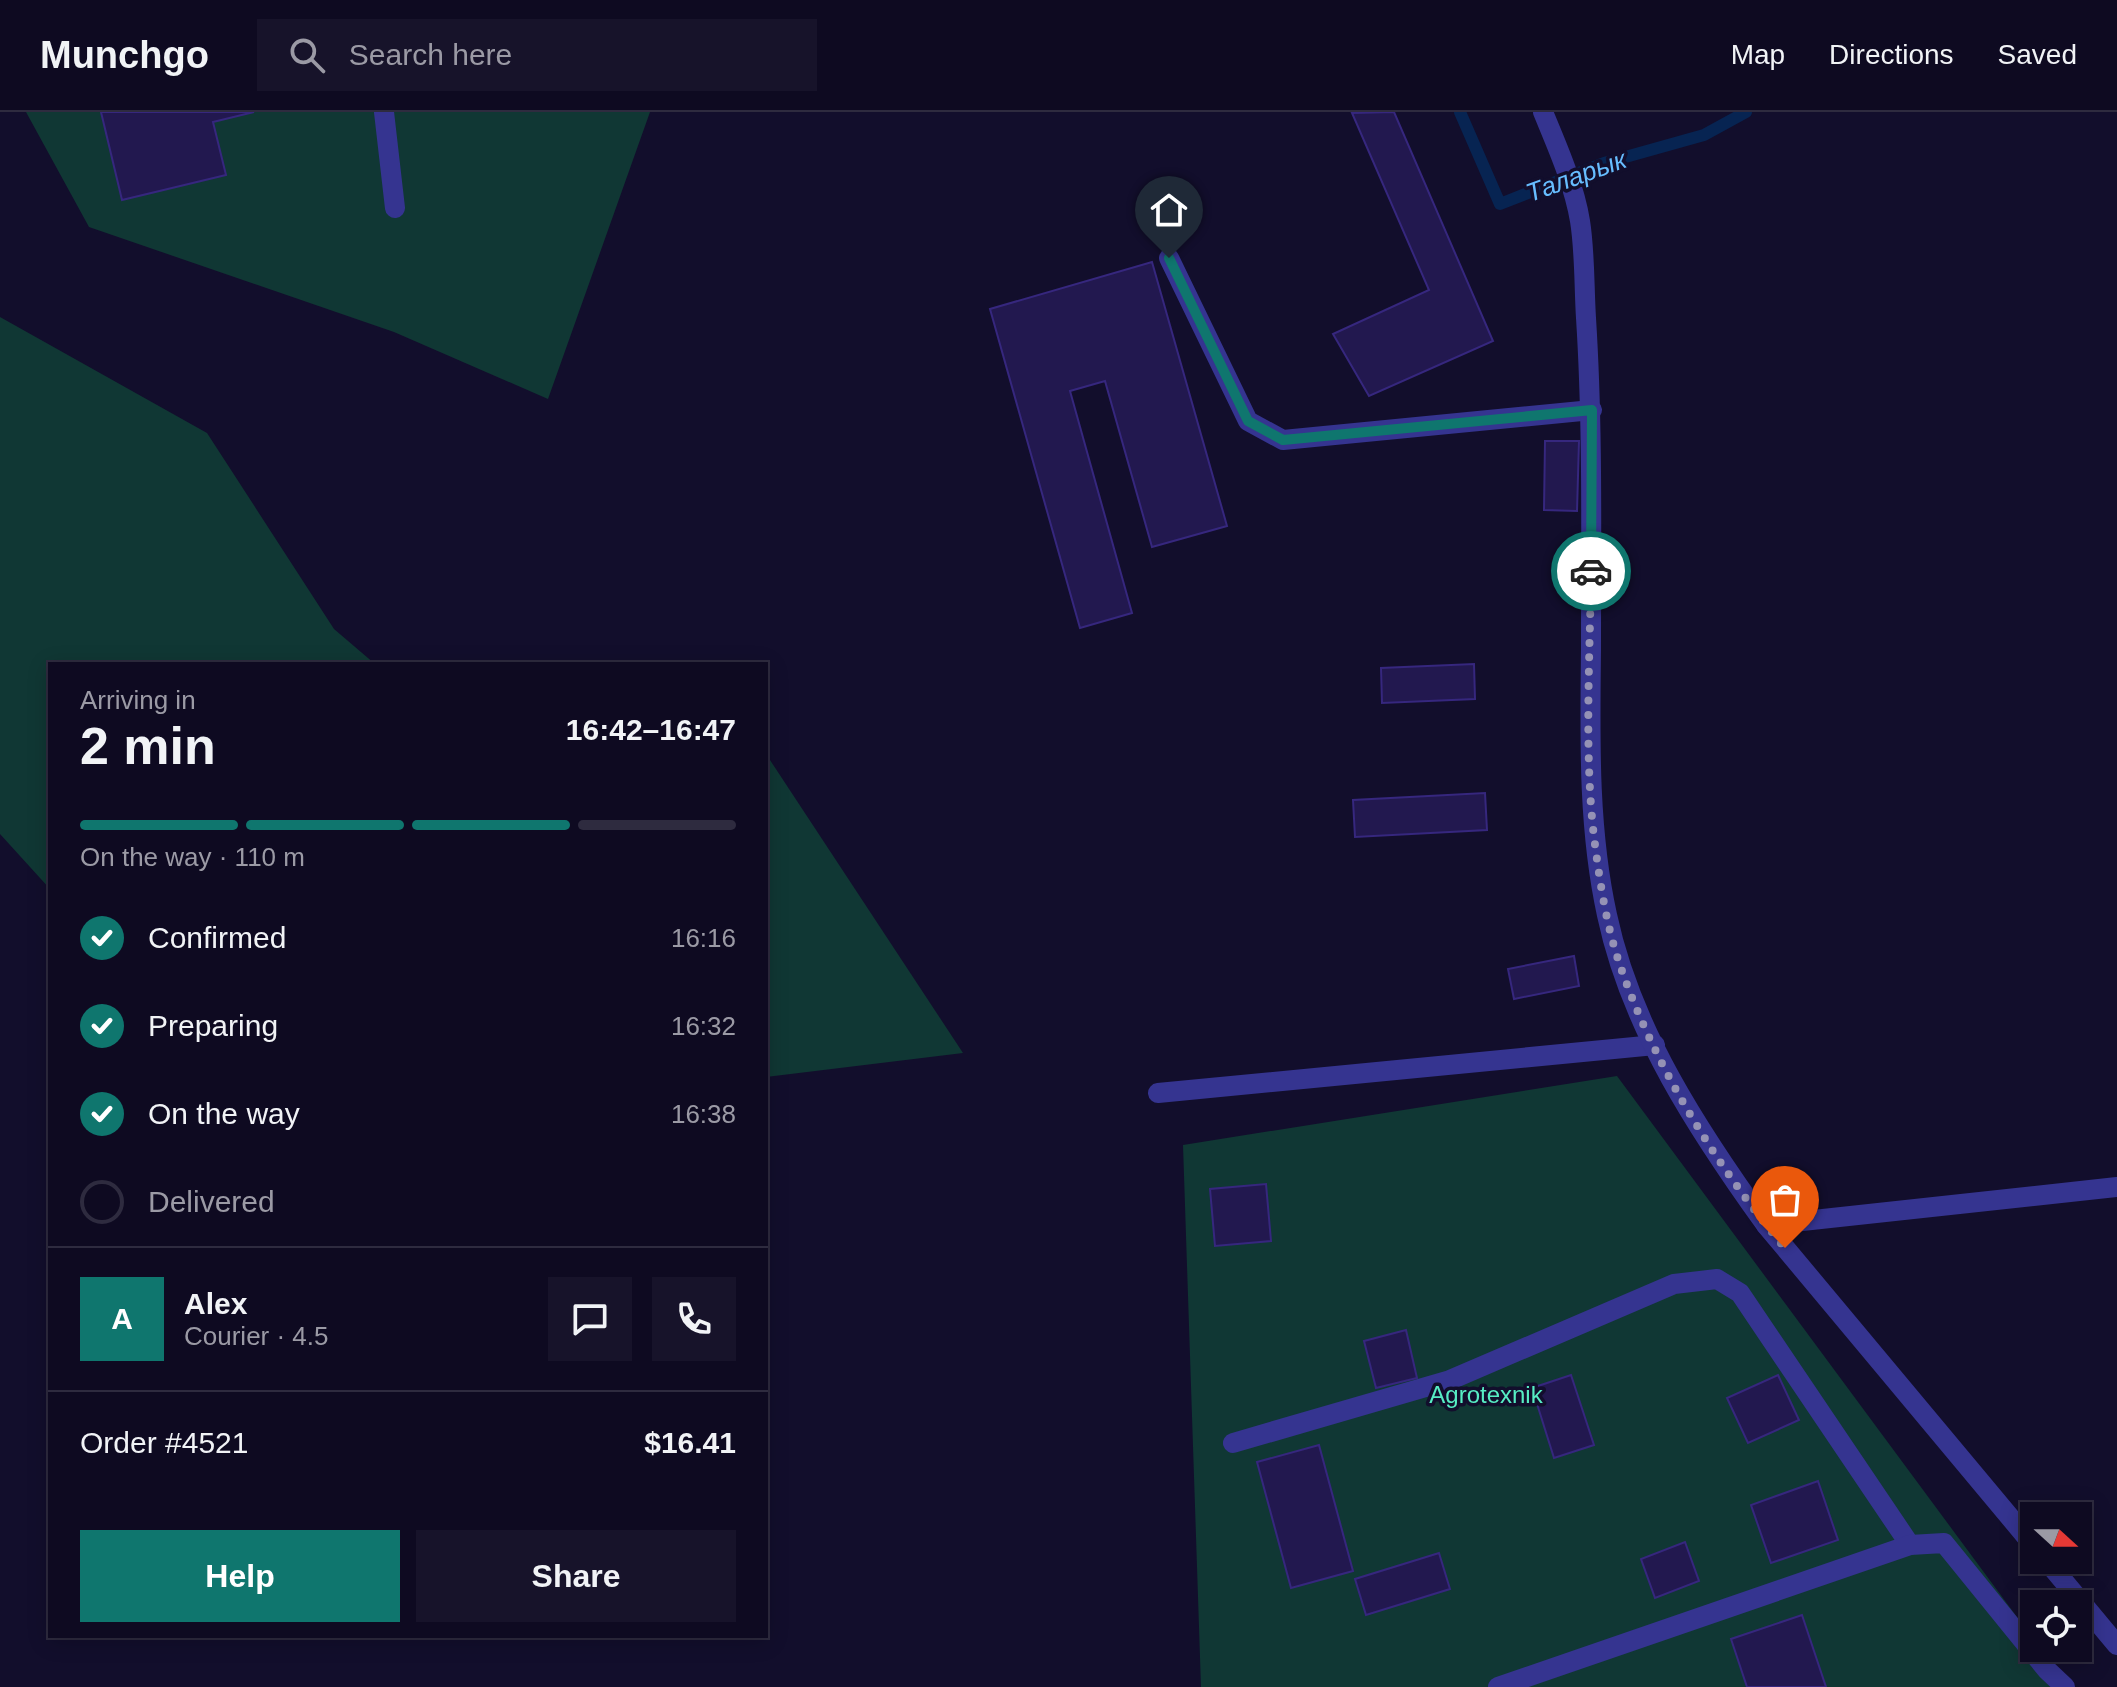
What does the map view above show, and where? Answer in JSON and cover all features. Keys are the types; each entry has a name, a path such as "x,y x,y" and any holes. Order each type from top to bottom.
{"street":[{"path":"384,112 395,208"},
{"path":"1543,112 1580,220 1592,410 1590,729 1594,836 1617,954 1643,1022 1698,1124 1766,1225 2020,1529"},
{"path":"1169,258 1248,421 1283,440 1592,410"},
{"path":"1158,1093 1655,1045"},
{"path":"1766,1225 2117,1187"},
{"path":"1233,1443 1450,1380 1674,1284 1717,1279 1740,1293 1910,1545"},
{"path":"1498,1687 1910,1545 1944,1543 2047,1670 2065,1687"},
{"path":"2058,1574 2117,1645"}],"green space":[{"path":"26,112 650,112 548,399 394,332 89,227"},
{"path":"0,317 207,433 334,629 373,662 48,662 48,887 0,834"},
{"path":"768,757 963,1053 768,1077"},
{"name":"Agrotexnik","path":"1617,1076 2020,1621 2020,1662 2051,1662 2069,1687 1201,1687 1183,1145"}],"building":[{"path":"101,112 254,112 213,122 226,175 122,200"},
{"path":"1394,112 1493,341 1369,396 1333,334 1429,290 1352,113"},
{"path":"1152,262 1227,526 1152,547 1105,381 1070,391 1132,613 1080,628 990,309"},
{"path":"1545,441 1579,441 1577,511 1544,510"},
{"path":"1474,664 1475,699 1382,703 1381,668"},
{"path":"1485,793 1487,830 1355,837 1353,800"},
{"path":"1574,956 1579,986 1514,999 1508,969"},
{"path":"1266,1184 1271,1241 1215,1246 1210,1189"},
{"path":"1406,1330 1417,1378 1376,1388 1364,1341"},
{"path":"1571,1375 1594,1445 1554,1458 1532,1388"},
{"path":"1778,1375 1799,1420 1748,1443 1727,1398"},
{"path":"1319,1445 1353,1571 1291,1588 1257,1462"},
{"path":"1818,1481 1838,1540 1771,1563 1751,1505"},
{"path":"1685,1542 1699,1581 1655,1598 1641,1559"},
{"path":"1439,1553 1450,1589 1366,1615 1355,1579"},
{"path":"1802,1615 1826,1687 1747,1687 1731,1639"}],"waterway":[{"name":"Таларык","path":"1460,112 1500,204 1604,163 1704,135 1746,112"}],"way so far":[{"path":"1591,571 1591,796 1600,875 1617,954 1643,1022 1698,1124 1731,1177 1785,1248"}],"route":[{"path":"1169,258 1248,421 1283,440 1592,410 1591,571"}]}
